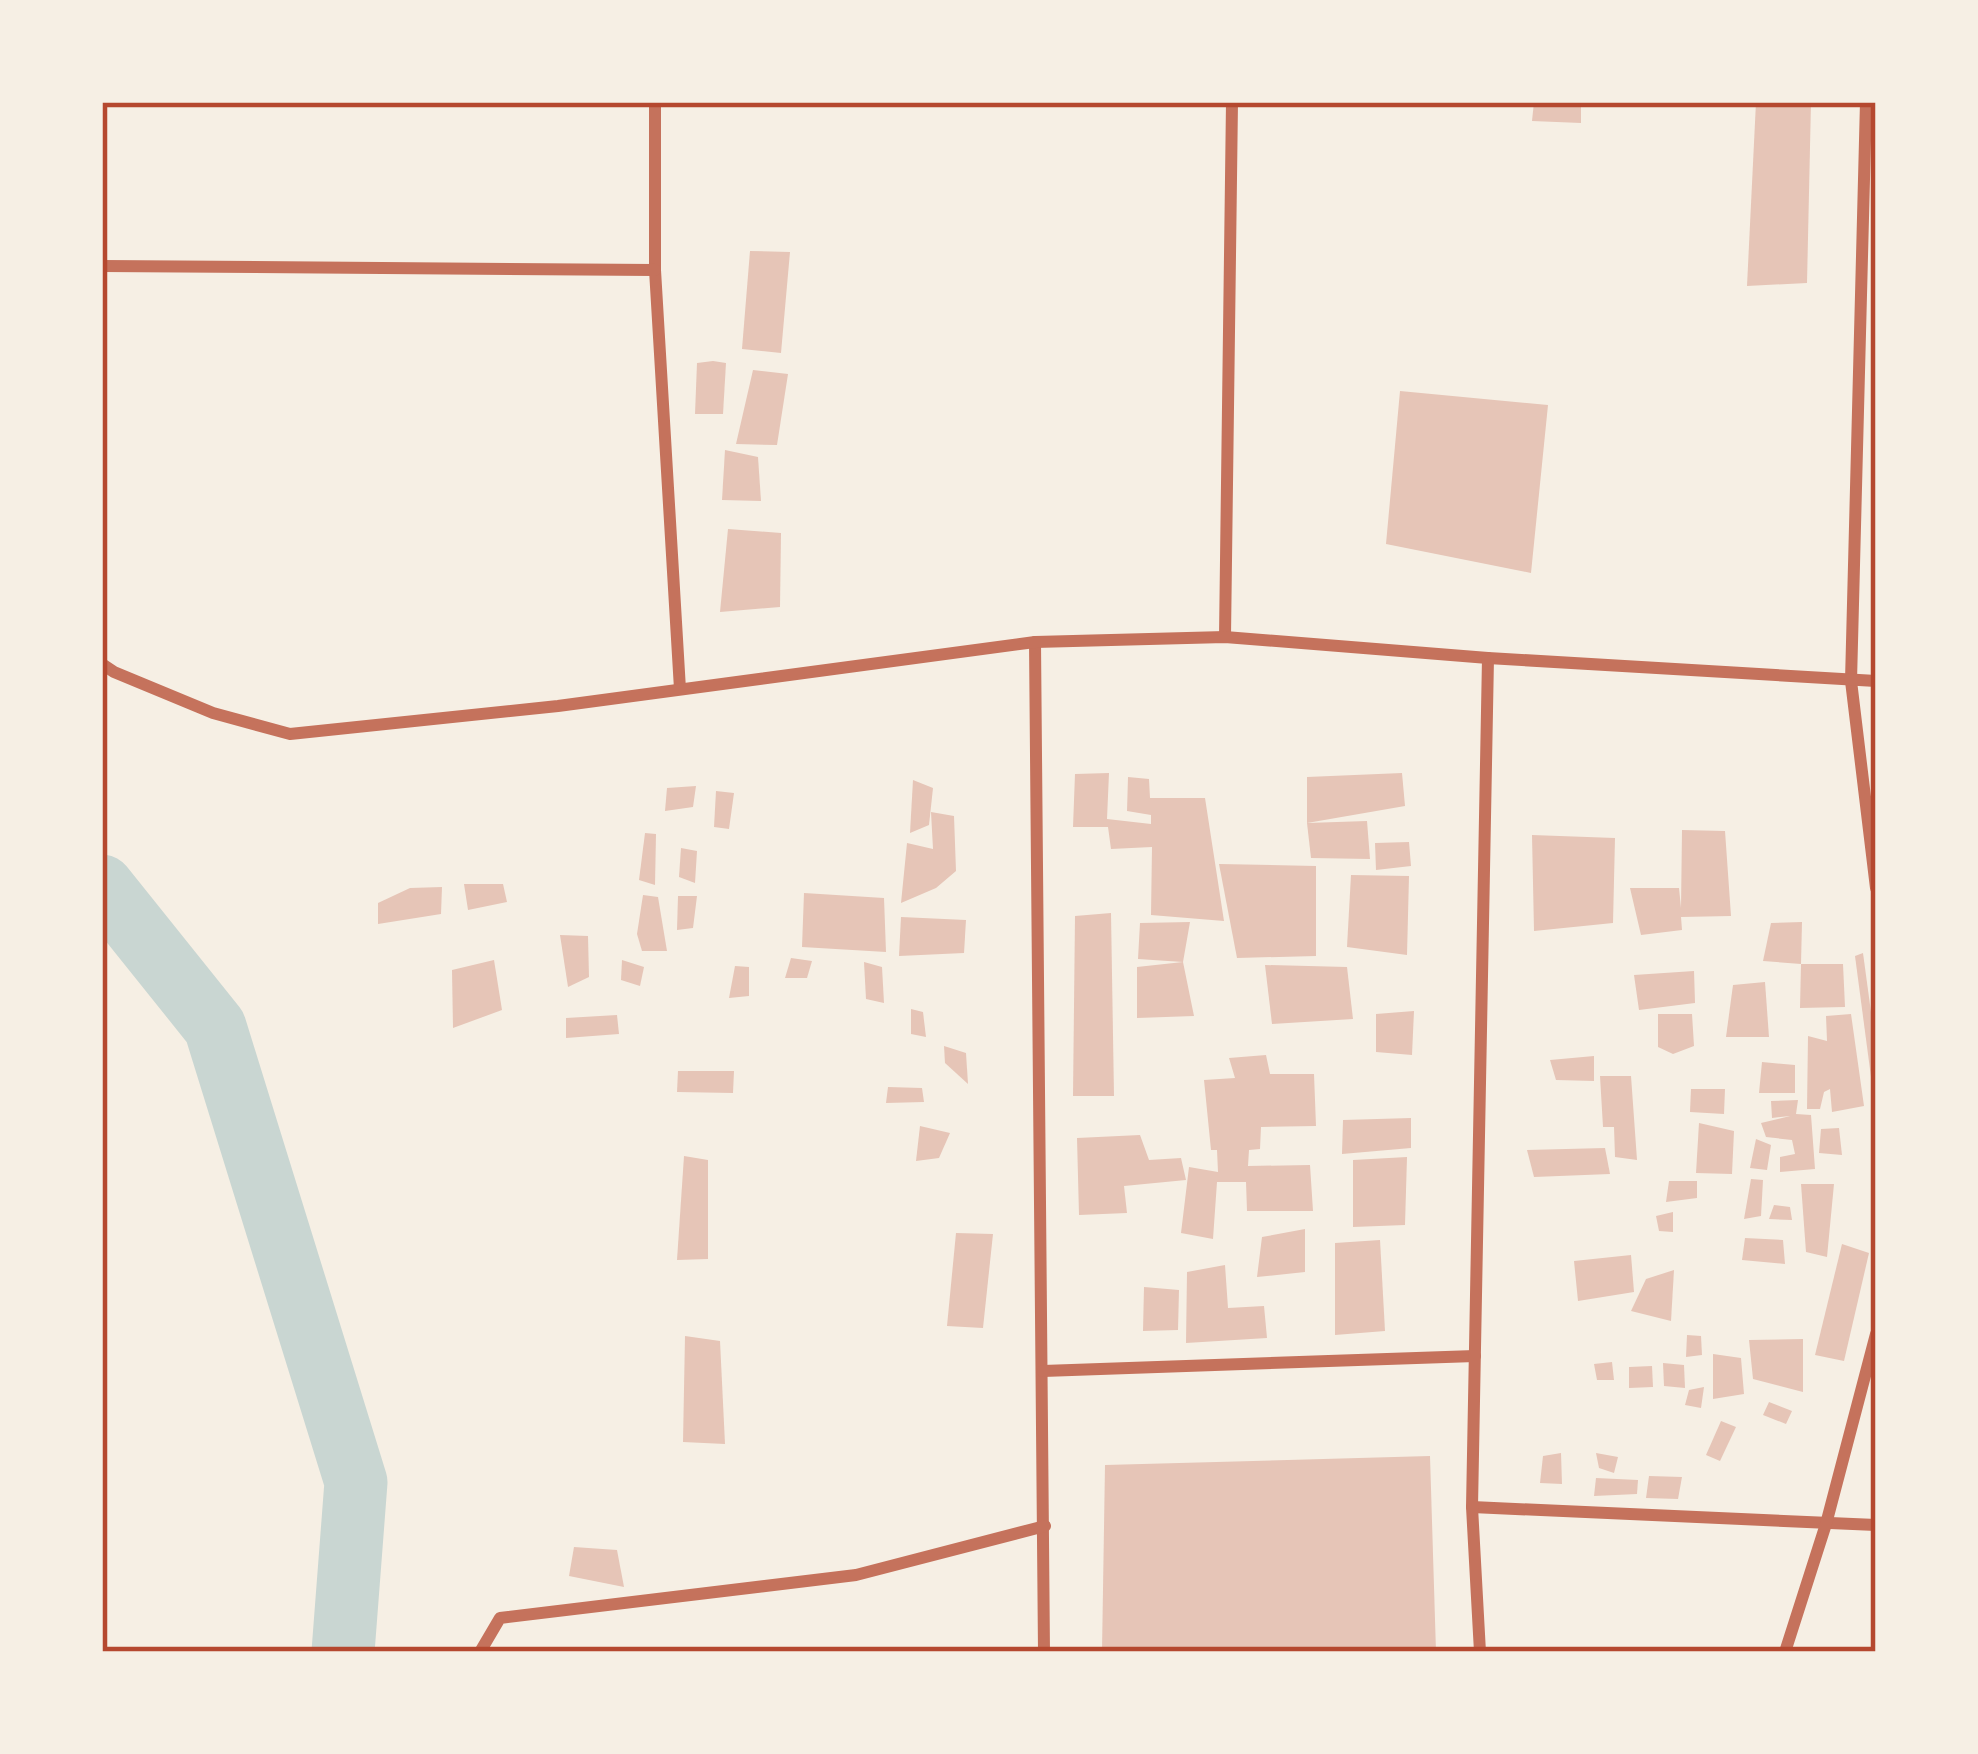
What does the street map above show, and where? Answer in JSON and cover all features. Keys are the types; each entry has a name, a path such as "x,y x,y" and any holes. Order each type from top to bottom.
{"street":[{"path":"655,102 655,270 680,689"},
{"path":"1226,637 1232,102"},
{"path":"1866,102 1851,681 1876,888"},
{"path":"102,266 655,270"},
{"path":"1860,322 1876,322"},
{"path":"102,664 213,713 290,734 558,706 1035,642 1226,637 1876,681"},
{"path":"1035,642 1044,1652"},
{"path":"1480,1652 1472,1508 1488,658"},
{"path":"1785,1652 1826,1524 1876,1334"},
{"path":"1043,1371 1475,1356"},
{"path":"1472,1508 1876,1525"},
{"path":"480,1652 500,1618 856,1575 1045,1526"}],"building":[{"path":"1534,102 1581,102 1581,123 1532,121"},
{"path":"1756,102 1811,102 1807,283 1747,286"},
{"path":"750,251 790,252 781,353 742,349"},
{"path":"697,363 726,363 723,414 695,414"},
{"path":"753,370 788,374 777,445 736,444"},
{"path":"1400,391 1548,405 1531,573 1386,544"},
{"path":"725,450 758,457 761,501 722,500"},
{"path":"728,529 781,533 780,607 720,612"},
{"path":"1109,773 1107,819 1151,824 1151,815 1127,811 1128,777 1149,779 1150,798 1205,798 1224,921 1151,915 1152,847 1111,849 1108,827 1073,827 1075,774"},
{"path":"1402,773 1405,806 1307,823 1307,777"},
{"path":"913,780 933,788 929,825 910,833"},
{"path":"696,786 693,807 665,811 667,788"},
{"path":"716,791 734,793 729,829 714,827"},
{"path":"931,812 954,816 956,871 936,888 901,903 907,843 933,849"},
{"path":"1367,821 1370,859 1311,858 1307,823"},
{"path":"1682,830 1725,831 1731,916 1681,917 1682,930 1641,935 1630,888 1679,888 1681,908"},
{"path":"645,833 656,834 655,885 639,880"},
{"path":"1532,835 1615,838 1613,923 1534,931"},
{"path":"1409,842 1411,866 1376,870 1375,843"},
{"path":"681,848 697,851 695,883 679,877"},
{"path":"1219,864 1316,866 1316,956 1237,958"},
{"path":"1351,875 1409,876 1407,955 1347,947"},
{"path":"464,884 503,884 507,902 468,910"},
{"path":"442,887 441,914 378,924 378,903 410,888"},
{"path":"804,893 884,898 886,952 802,947"},
{"path":"643,895 658,897 667,951 642,951 637,934"},
{"path":"678,896 697,896 693,928 677,930"},
{"path":"1111,913 1114,1096 1073,1096 1075,916"},
{"path":"901,917 966,920 964,953 899,956"},
{"path":"1190,922 1183,962 1138,959 1140,923"},
{"path":"1802,922 1801,964 1763,961 1771,923"},
{"path":"560,935 588,936 589,977 568,987"},
{"path":"1863,953 1876,1049 1876,1092 1855,956"},
{"path":"791,958 812,961 807,978 785,978"},
{"path":"494,960 502,1010 453,1028 452,970"},
{"path":"622,960 644,967 640,986 621,980"},
{"path":"864,962 882,967 884,1003 866,999"},
{"path":"1183,962 1194,1016 1137,1018 1137,967"},
{"path":"1801,964 1843,964 1845,1007 1800,1008"},
{"path":"1265,965 1347,967 1353,1019 1272,1024"},
{"path":"735,966 749,967 749,996 729,998"},
{"path":"1694,971 1695,1003 1639,1010 1634,975"},
{"path":"1765,982 1769,1037 1726,1037 1733,985"},
{"path":"911,1009 923,1012 926,1037 911,1034"},
{"path":"1414,1011 1412,1055 1376,1052 1376,1014"},
{"path":"1658,1014 1692,1014 1694,1046 1673,1054 1658,1047"},
{"path":"1851,1014 1864,1106 1832,1112 1830,1089 1824,1092 1820,1109 1807,1109 1808,1036 1827,1041 1826,1016"},
{"path":"617,1015 619,1034 566,1038 566,1018"},
{"path":"944,1046 966,1053 968,1084 945,1063"},
{"path":"1266,1055 1270,1074 1314,1074 1316,1126 1261,1127 1260,1149 1249,1150 1248,1166 1310,1165 1313,1211 1247,1211 1246,1182 1217,1182 1213,1239 1181,1233 1189,1167 1218,1172 1217,1150 1211,1150 1204,1080 1235,1078 1229,1058"},
{"path":"1594,1056 1594,1081 1556,1080 1550,1060"},
{"path":"1762,1062 1795,1065 1795,1093 1759,1093"},
{"path":"678,1071 734,1071 733,1093 677,1092"},
{"path":"1600,1076 1631,1076 1637,1160 1615,1157 1614,1127 1603,1127"},
{"path":"888,1087 922,1088 924,1102 886,1103"},
{"path":"1691,1089 1725,1089 1724,1114 1690,1112"},
{"path":"1798,1100 1796,1114 1811,1115 1815,1169 1780,1172 1780,1157 1795,1154 1792,1140 1766,1137 1761,1123 1790,1116 1772,1118 1771,1101"},
{"path":"1411,1118 1411,1148 1342,1154 1343,1120"},
{"path":"1699,1123 1734,1131 1732,1174 1696,1173"},
{"path":"920,1126 950,1133 939,1158 916,1161"},
{"path":"1839,1128 1842,1155 1819,1153 1821,1129"},
{"path":"1140,1135 1149,1160 1181,1158 1186,1180 1124,1186 1127,1213 1079,1215 1077,1138"},
{"path":"1756,1139 1771,1145 1767,1170 1750,1168"},
{"path":"1605,1148 1610,1174 1534,1177 1527,1150"},
{"path":"684,1156 708,1160 708,1259 677,1260"},
{"path":"1407,1157 1405,1225 1353,1227 1353,1160"},
{"path":"1751,1179 1763,1180 1761,1216 1744,1219"},
{"path":"1669,1181 1697,1181 1697,1198 1666,1202"},
{"path":"1801,1184 1834,1184 1827,1257 1806,1252"},
{"path":"1774,1205 1790,1207 1792,1220 1769,1219"},
{"path":"1673,1212 1673,1232 1659,1231 1656,1216"},
{"path":"1305,1229 1305,1272 1257,1277 1262,1237"},
{"path":"956,1233 993,1234 983,1328 947,1326"},
{"path":"1745,1238 1783,1240 1785,1264 1742,1260"},
{"path":"1380,1240 1385,1331 1335,1335 1335,1243"},
{"path":"1842,1244 1869,1253 1844,1361 1815,1355"},
{"path":"1631,1255 1634,1292 1578,1301 1574,1261"},
{"path":"1225,1265 1228,1308 1264,1306 1267,1338 1186,1343 1187,1272"},
{"path":"1674,1270 1671,1321 1631,1311 1646,1279"},
{"path":"1144,1287 1179,1290 1178,1330 1143,1331"},
{"path":"1687,1335 1701,1336 1702,1355 1686,1357"},
{"path":"685,1336 720,1341 725,1444 683,1442"},
{"path":"1803,1339 1803,1392 1753,1379 1749,1340"},
{"path":"1713,1354 1741,1358 1744,1394 1713,1399"},
{"path":"1612,1362 1614,1380 1597,1380 1594,1364"},
{"path":"1663,1363 1684,1365 1685,1388 1664,1386"},
{"path":"1652,1366 1653,1387 1629,1388 1629,1367"},
{"path":"1704,1387 1701,1408 1685,1405 1689,1390"},
{"path":"1769,1402 1792,1411 1786,1424 1763,1415"},
{"path":"1721,1421 1736,1427 1720,1461 1706,1455"},
{"path":"1561,1453 1562,1484 1540,1483 1543,1456"},
{"path":"1596,1453 1618,1457 1614,1473 1599,1468"},
{"path":"1430,1456 1436,1652 1102,1652 1105,1465"},
{"path":"1649,1476 1682,1477 1678,1499 1646,1498"},
{"path":"1596,1478 1638,1480 1637,1494 1594,1496"},
{"path":"574,1547 617,1550 624,1587 569,1576"}],"waterway":[{"path":"102,886 215,1027 356,1482 343,1652"}]}
